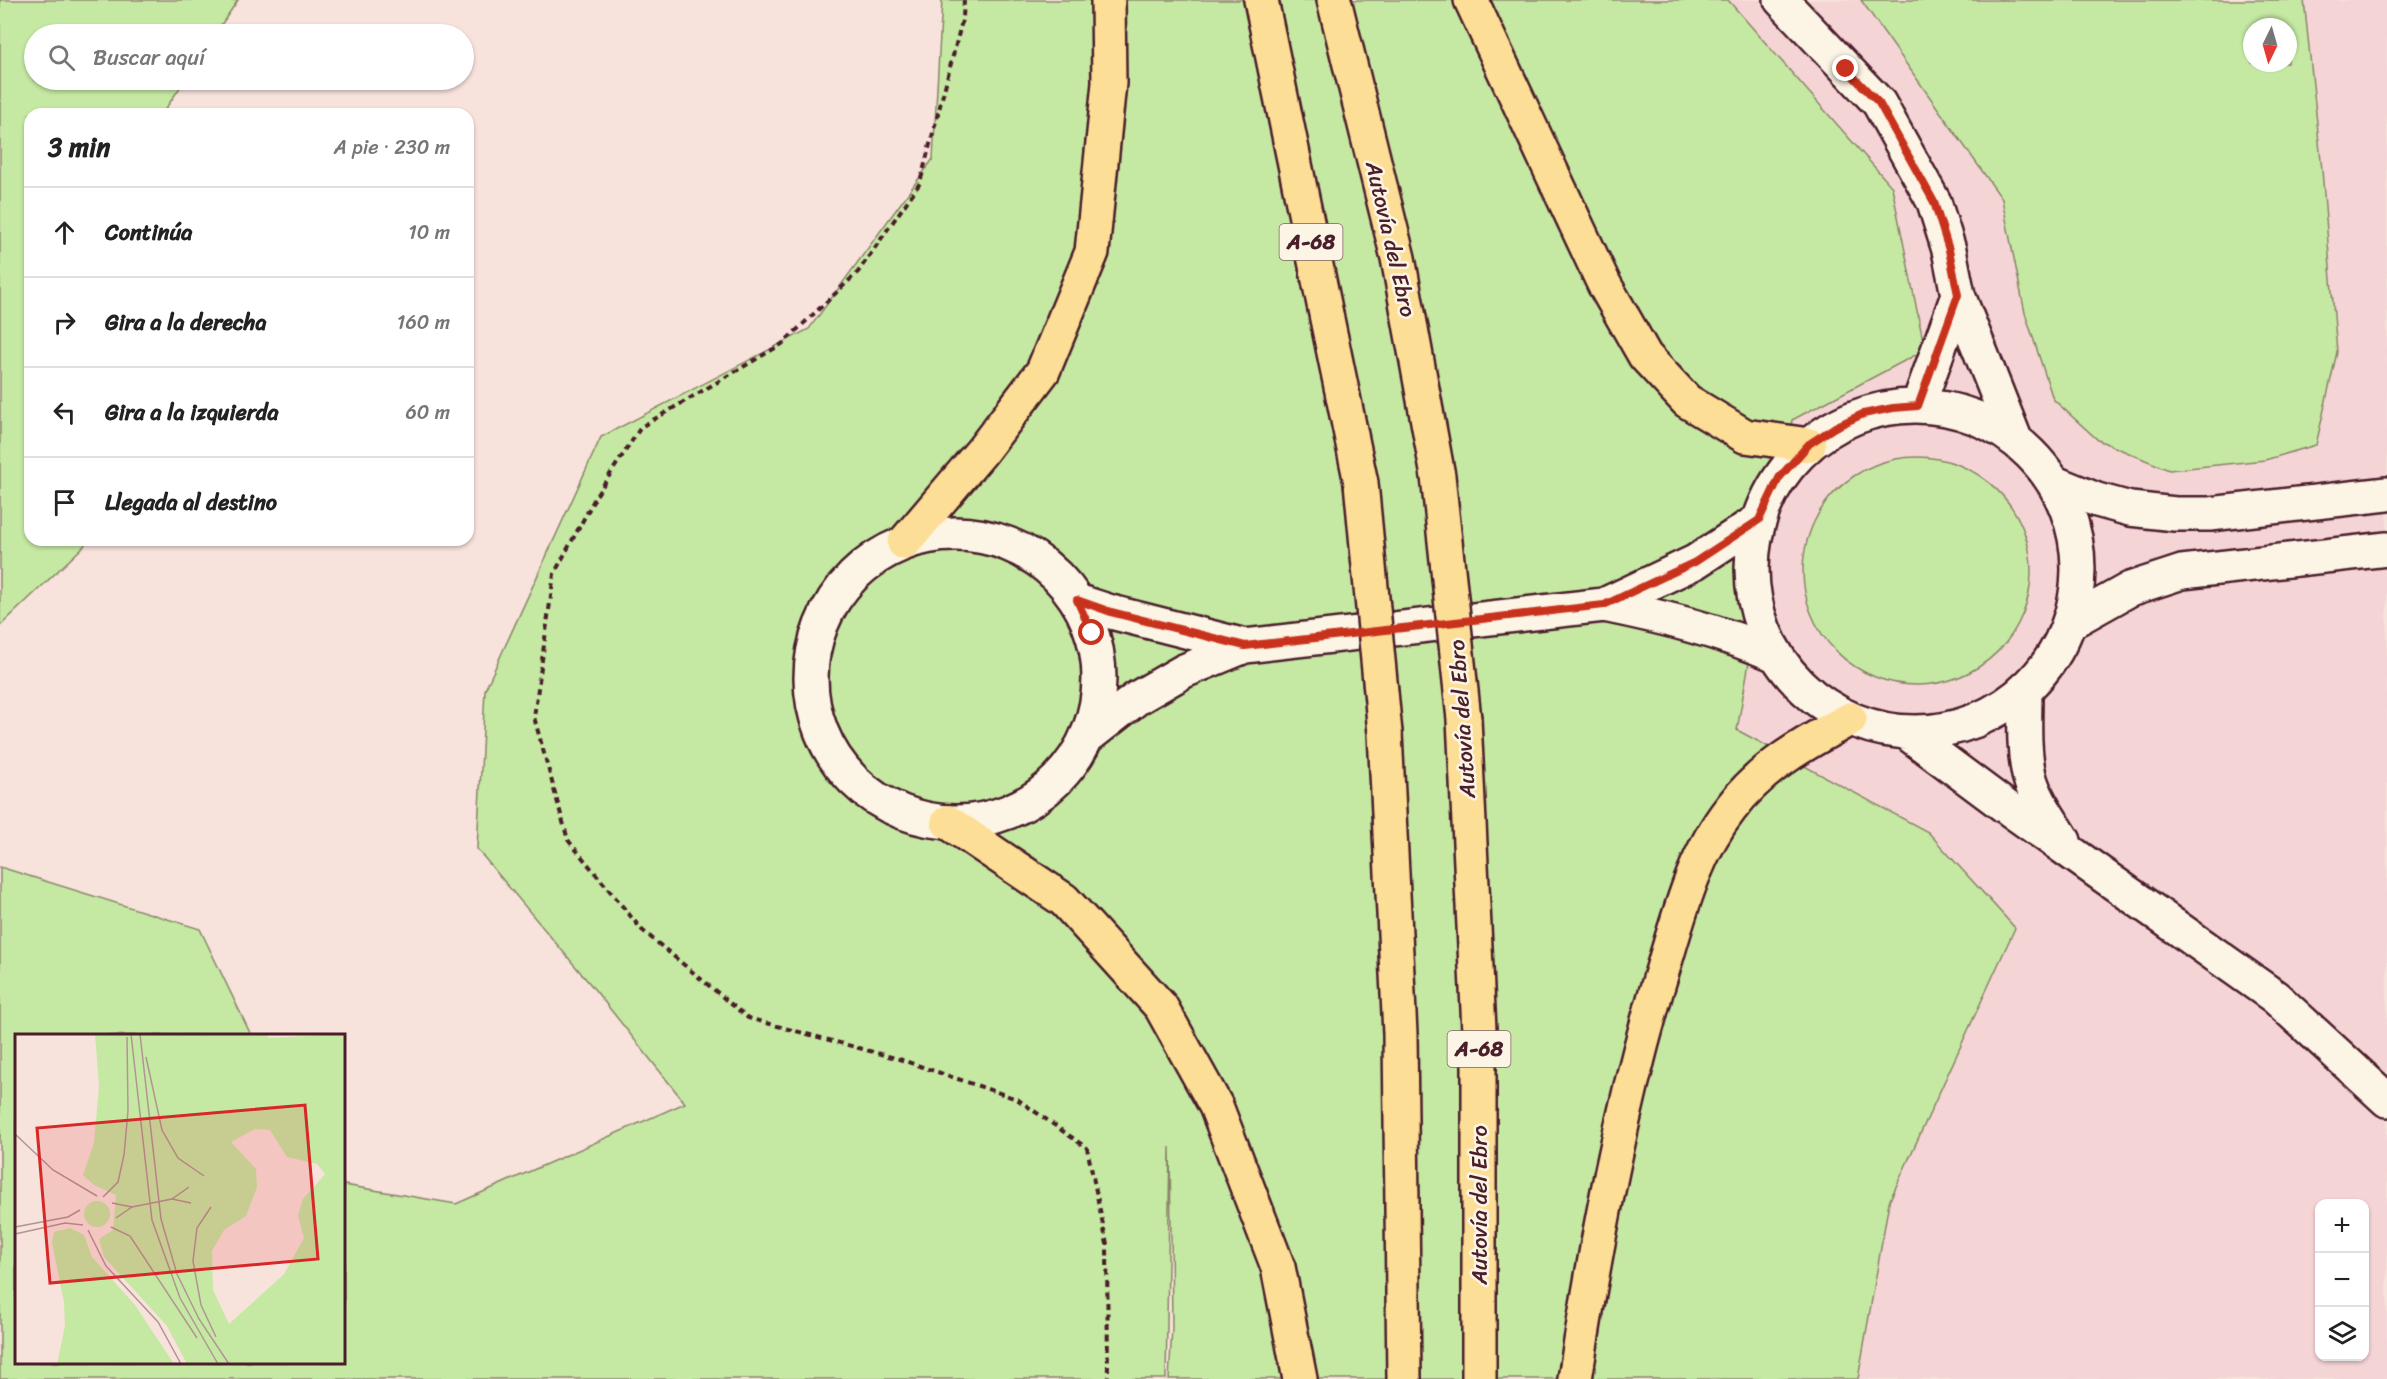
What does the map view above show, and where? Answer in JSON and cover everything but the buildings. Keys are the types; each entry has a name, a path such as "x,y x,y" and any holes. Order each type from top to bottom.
{"highway":[{"path":"904,543 982,451 1043,371 1092,252 1109,83 1108,0"},
{"name":"A-68","path":"1261,0 1361,483 1385,733 1400,1034 1404,1379"},
{"name":"Autovía del Ebro","path":"1334,0 1398,258 1438,476 1464,719 1479,1030 1479,1379"},
{"path":"1471,0 1604,284 1645,356 1687,401 1745,436 1809,444"},
{"path":"1575,1379 1594,1260 1634,1075 1659,982 1695,870 1730,808 1752,783 1777,762 1850,719"},
{"path":"948,822 1064,900 1161,1007 1216,1106 1278,1267 1300,1379"}],"street":[{"path":"1780,0 1879,103 1934,202 1949,250 1958,295 2015,439"},
{"path":"1918,406 1958,295"},
{"path":"1918,406 1959,412 1992,425 2015,439 2039,462 2055,483 2071,516 2078,551 2079,587 2071,622 2052,659 2025,691 1990,715 1950,729 1907,733 1878,728 1850,719 1821,703 1796,681 1776,655 1761,624 1753,590 1752,555 1759,520 1779,478 1809,444 1835,427 1863,414 1918,406"},
{"path":"2055,483 2119,506 2175,514 2210,514 2387,494"},
{"path":"1087,737 1137,698 1184,671 1245,646 1604,605 1695,562 1759,520"},
{"path":"952,533 1000,541 1044,564 1077,600 1092,633 1099,667 1097,703 1087,737 1064,773 1031,801 992,818 948,822 910,815 874,798 845,772 823,738 812,701 811,662 821,623 841,589 869,562 904,543 952,533"},
{"path":"2071,622 2130,589 2182,572 2387,549"},
{"path":"1077,600 1122,615 1245,646"},
{"path":"1604,605 1708,629 1776,655"},
{"path":"2025,691 2025,737 2029,775 2041,805 2071,852"},
{"path":"1907,733 1996,800 2275,997 2387,1100"}],"path":[{"path":"964,0 963,17 920,183 858,272 782,344 641,427 596,496 554,574 534,717 568,840 642,930 748,1018 899,1059 1017,1099 1087,1148 1107,1244 1108,1379"}],"shaded area":[{"path":"1728,0 2387,0 2387,1379 1858,1379 1889,1202 2015,928 1928,832 1737,730 1792,420 1925,350"}],"green space":[{"path":"0,0 238,0 222,24 24,24 24,90 178,90 166,108 24,108 24,546 84,546 0,626"},
{"path":"942,0 1728,0 1892,187 1925,350 1792,420 1737,730 1928,832 2015,928 1889,1202 1858,1379 1169,1379 1172,1328 1170,1147 1166,1379 0,1379 0,867 200,929 251,1034 15,1034 15,1364 345,1364 345,1185 456,1204 685,1103 591,985 477,849 485,690 601,437 809,329 933,159"},
{"path":"1861,0 2304,0 2322,170 2337,352 2316,445 2265,460 2169,470 2098,440 2053,399 2025,313 2002,199"},
{"path":"1917,457 1939,459 1971,470 1998,490 2018,517 2029,549 2031,571 2029,593 2018,625 1998,652 1971,672 1939,683 1917,685 1895,683 1863,672 1836,652 1816,625 1805,593 1803,571 1805,549 1816,517 1836,490 1863,470 1895,459"}],"route":[{"path":"1092,633 1077,600 1111,612 1245,646 1604,605 1695,562 1759,520 1779,478 1809,444 1835,427 1863,414 1918,406 1958,295 1949,250 1934,202 1879,103 1846,69"}]}
